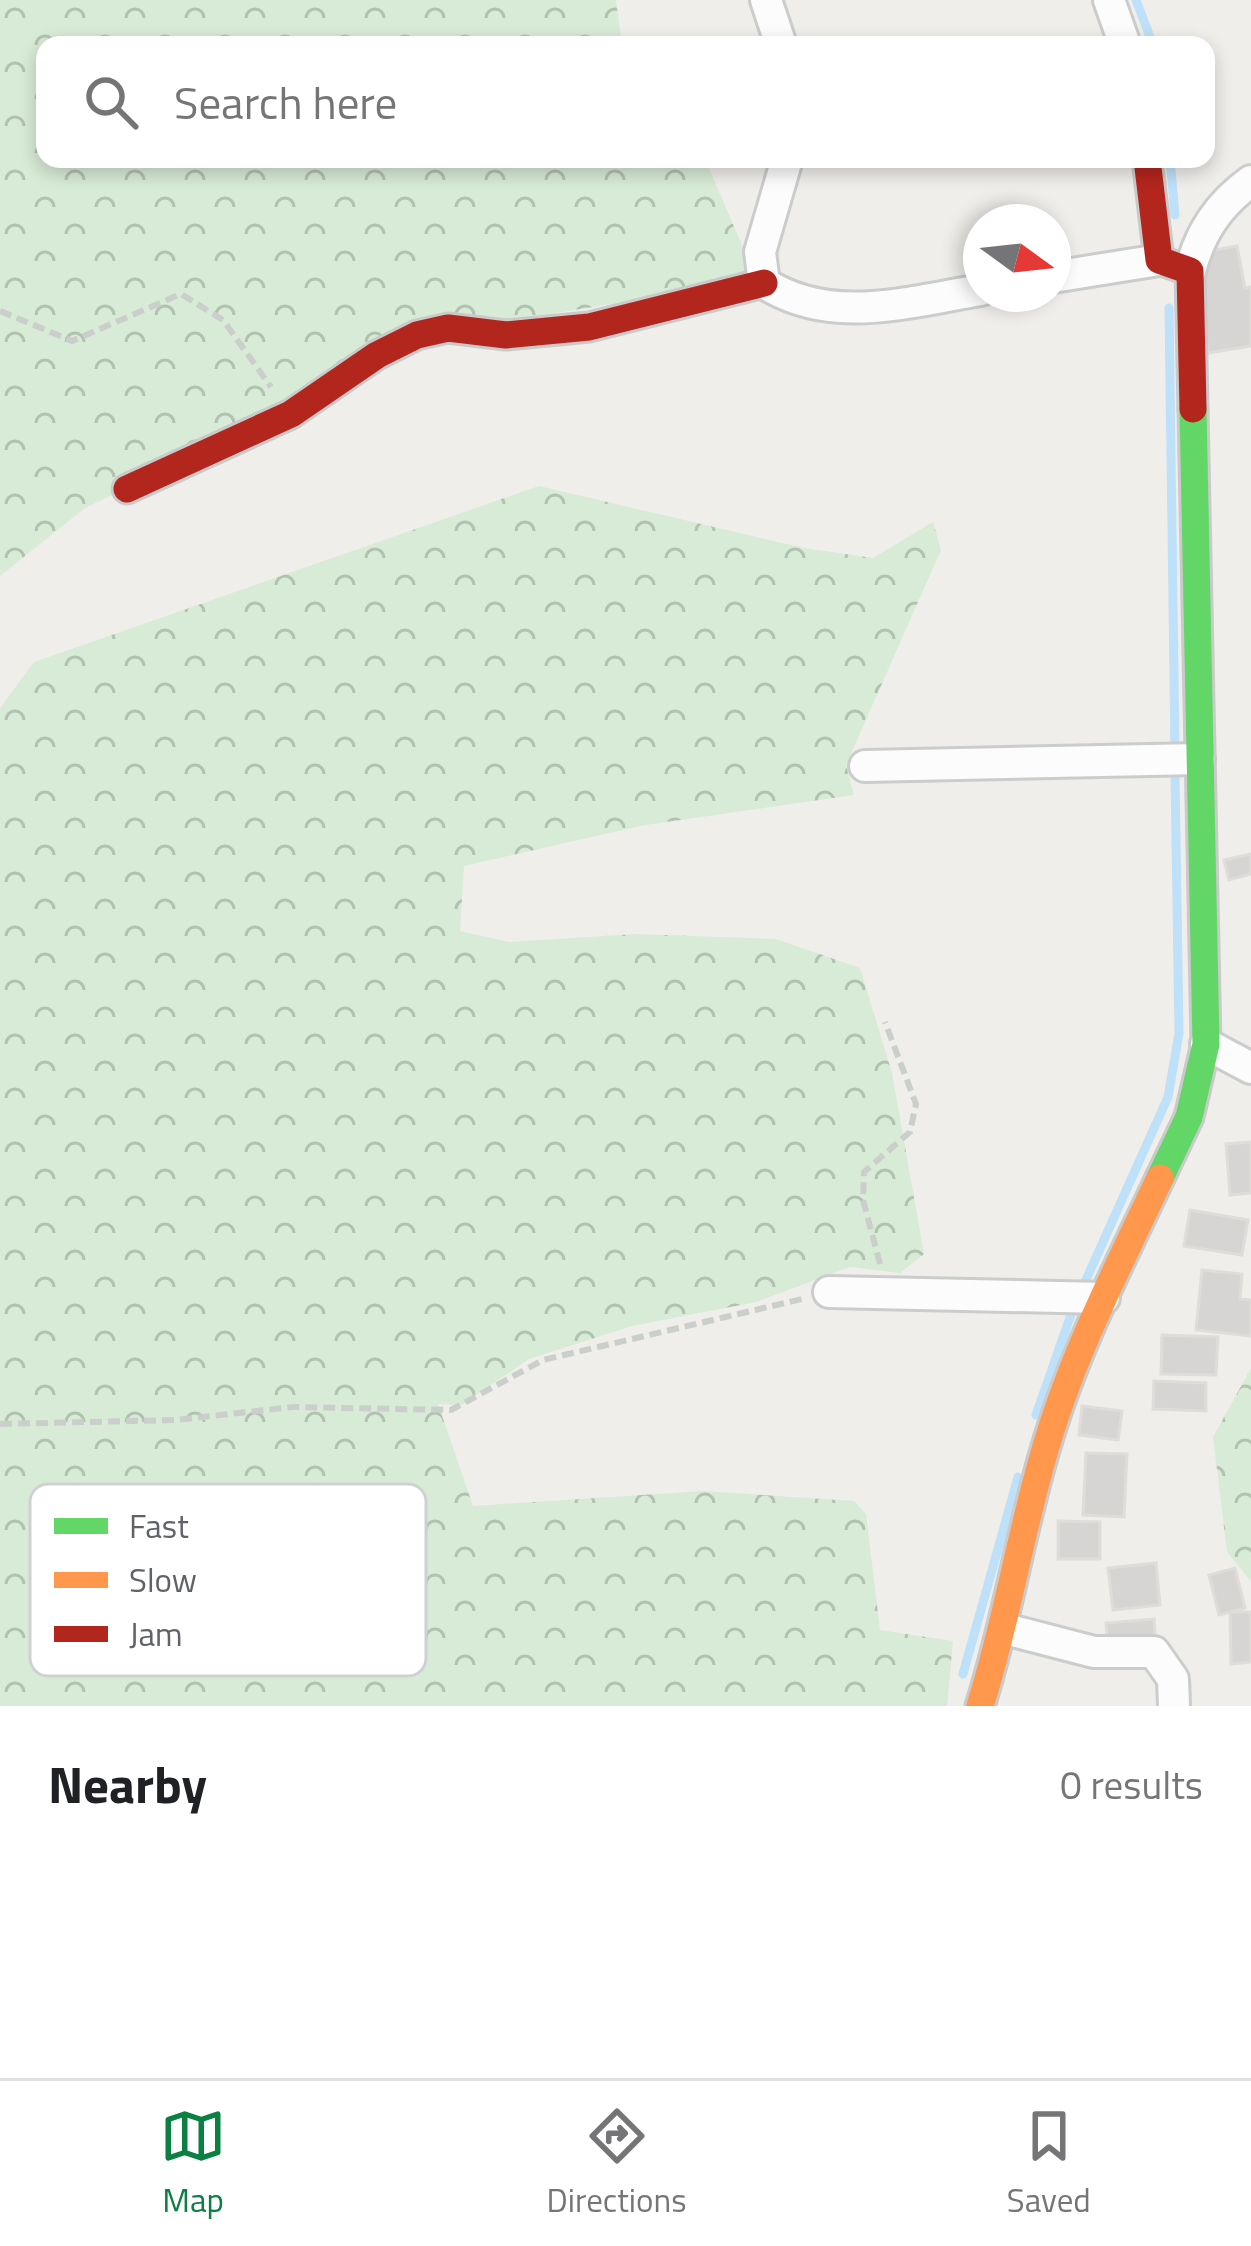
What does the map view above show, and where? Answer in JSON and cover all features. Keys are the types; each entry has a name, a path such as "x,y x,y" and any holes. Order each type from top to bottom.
{"street":[{"path":"766,0 778,36"},
{"path":"1109,0 1122,36"},
{"path":"764,283 760,252 785,168"},
{"path":"980,1706 1005,1629 1048,1439 1099,1298 1189,1117 1206,1044 1184,759 1175,265 1149,168"},
{"path":"1071,276 1175,265 1229,197 1251,181"},
{"path":"127,489 291,414 377,355 417,335 448,328 506,335 589,327 764,283 794,302 861,310 963,293"},
{"path":"865,766 1184,759"},
{"path":"1206,1044 1251,1068"},
{"path":"829,1292 1099,1298"},
{"path":"1005,1629 1094,1652 1154,1652 1173,1679 1174,1706"}],"path":[{"path":"0,311 10,310 72,341 181,294 223,320 291,414"},
{"path":"885,1022 916,1104 910,1132 864,1172 863,1201 888,1292"},
{"path":"0,1424 176,1420 292,1407 451,1410 543,1360 829,1292"}],"green space":[{"path":"0,0 616,0 621,36 36,36 36,168 709,168 757,280 459,329 85,508 0,576"},
{"path":"539,486 804,548 873,558 933,522 941,550 846,765 854,795 645,825 464,866 460,931 509,942 636,934 776,939 860,968 892,1073 924,1254 900,1273 850,1267 756,1302 632,1326 529,1359 462,1405 438,1404 473,1506 703,1491 854,1501 866,1514 880,1630 953,1641 947,1706 0,1706 0,708 34,662"},
{"path":"1251,1368 1251,1581 1227,1552 1213,1437"}],"building":[{"path":"1237,246 1245,288 1251,287 1251,346 1208,353 1198,253"},
{"path":"1251,854 1251,874 1229,880 1224,860"},
{"path":"1251,1142 1251,1193 1230,1195 1226,1144"},
{"path":"1190,1210 1248,1220 1242,1255 1184,1246"},
{"path":"1202,1270 1242,1274 1240,1299 1251,1300 1251,1336 1196,1330"},
{"path":"1162,1335 1218,1337 1216,1375 1161,1374"},
{"path":"1154,1381 1206,1383 1206,1411 1153,1409"},
{"path":"1082,1406 1122,1411 1118,1440 1079,1435"},
{"path":"1086,1453 1127,1454 1124,1517 1083,1515"},
{"path":"1058,1521 1100,1522 1100,1559 1058,1559"},
{"path":"1156,1563 1160,1605 1113,1610 1108,1568"},
{"path":"1235,1568 1245,1608 1219,1615 1209,1575"},
{"path":"1230,1612 1251,1612 1251,1662 1231,1664"},
{"path":"1154,1619 1156,1647 1108,1651 1106,1623"}],"waterway":[{"path":"1136,0 1150,36"},
{"path":"1171,168 1175,215"},
{"path":"1169,308 1175,752"},
{"path":"1081,1291 1168,1097 1179,1033 1175,775"},
{"path":"1036,1415 1074,1306"},
{"path":"963,1674 1018,1477"}],"traffic: fast":[{"path":"1160,1178 1189,1117 1206,1044 1193,409"}],"traffic: slow":[{"path":"980,1706 1059,1406 1160,1178"}],"traffic: jam":[{"path":"1148,168 1159,260 1190,271 1193,409"},
{"path":"127,489 291,414 377,355 417,335 448,328 506,335 589,327 764,283"}]}
